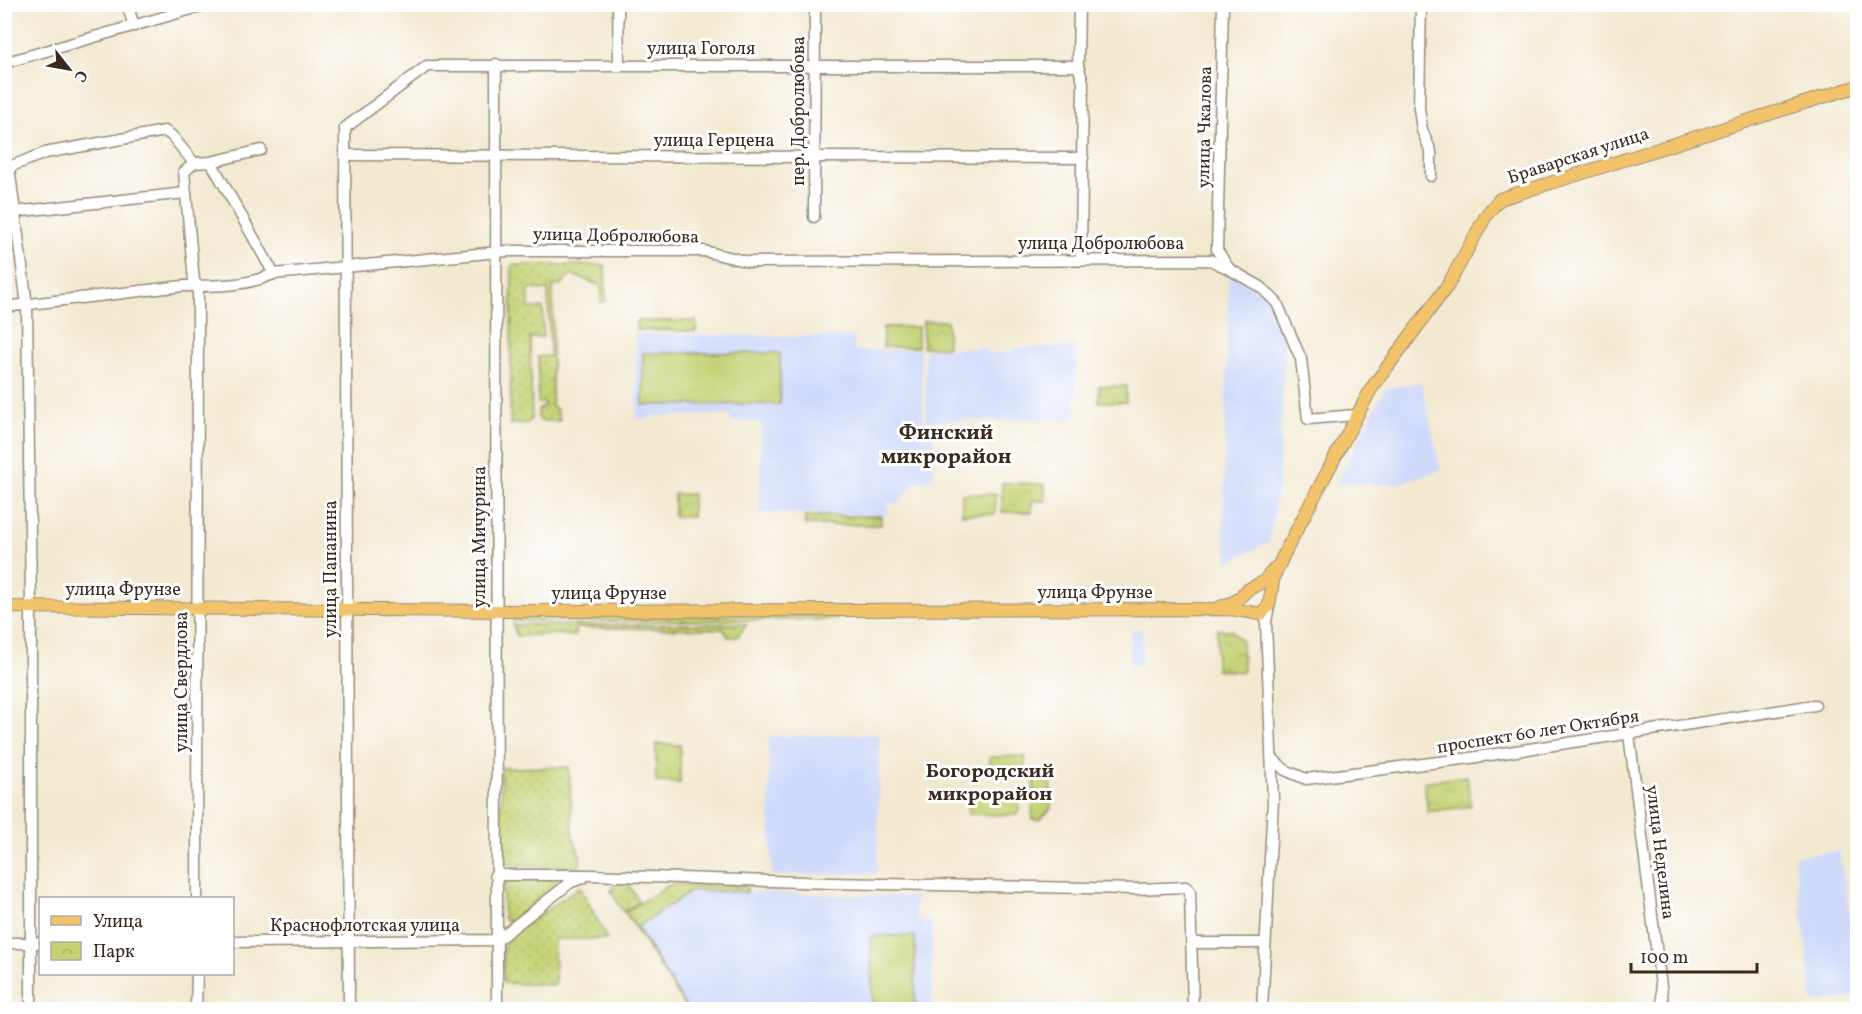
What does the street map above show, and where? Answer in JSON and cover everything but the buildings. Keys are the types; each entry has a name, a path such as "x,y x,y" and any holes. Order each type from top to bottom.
{"main road":[{"name":"Браварская улица","path":"1285,552 1371,389 1448,285 1487,214 1500,200 1857,86"},
{"path":"1214,609 1230,604 1268,577 1285,552"},
{"path":"1242,596 1243,608 1251,614 1264,612 1269,601 1274,576 1285,552"},
{"path":"1254,587 1262,588 1269,601"},
{"name":"улица Фрунзе","path":"4,607 495,610 1214,609 1251,614"}],"street":[{"path":"127,4 134,26"},
{"path":"4,63 209,4"},
{"path":"618,4 619,65"},
{"name":"пер. Добролюбова","path":"814,217 815,4"},
{"path":"1079,4 1078,66 1083,82 1081,259"},
{"name":"улица Чкалова","path":"1223,4 1217,250 1229,269"},
{"path":"1421,4 1419,108 1422,130 1431,152 1431,176"},
{"name":"улица Мичурина","path":"496,64 495,875 497,1010"},
{"name":"улица Гоголя","path":"345,128 428,66 815,64 1078,66"},
{"name":"улица Папанина","path":"345,128 349,1010"},
{"path":"31,1010 35,943 27,305 9,167 45,153 165,132 172,136 194,163 211,162 261,150"},
{"name":"улица Герцена","path":"345,155 1083,158"},
{"path":"211,162 274,274"},
{"name":"улица Свердлова","path":"194,163 184,172 194,281 198,286 197,897"},
{"path":"14,212 185,193"},
{"name":"улица Добролюбова","path":"4,307 198,286 207,288 252,284 274,274 496,251 704,251 749,262 1210,260 1261,287 1277,303 1301,359 1308,419 1356,415"},
{"path":"1262,1010 1272,817 1267,631 1269,601"},
{"path":"1251,614 1267,631"},
{"name":"проспект 60 лет Октября","path":"1272,758 1285,770 1306,779 1629,734 1815,705"},
{"name":"улица Неделина","path":"1629,734 1664,1010"},
{"path":"495,875 591,875 831,883 1136,889 1186,887 1190,891 1193,943 1193,1010"},
{"path":"497,940 572,882 591,875"},
{"name":"Краснофлотская улица","path":"234,942 497,940"},
{"path":"4,943 35,943"},
{"path":"1193,943 1264,943"},
{"path":"196,1010 197,975"}],"shaded area":[{"path":"1229,269 1277,303 1285,343 1278,486 1269,542 1229,562 1223,536"},
{"path":"636,334 855,337 855,351 920,349 924,429 933,430 934,478 914,484 898,503 888,503 888,515 760,513 761,422 730,421 730,415 650,416 649,419 637,419"},
{"path":"1076,347 1075,419 926,421 925,349 986,348 986,353 1012,353 1012,348"},
{"path":"1421,382 1441,470 1397,484 1336,484 1385,389"},
{"path":"1131,629 1143,629 1142,664 1130,664"},
{"path":"880,734 877,873 772,875 768,736"},
{"path":"1839,851 1857,953 1857,997 1813,1002 1794,856"},
{"path":"693,890 916,897 915,913 918,919 932,921 932,1009 687,1009 638,928"}],"green space":[{"path":"512,265 605,265 606,301 601,302 601,285 579,277 569,276 561,285 553,286 552,407 556,408 560,421 541,421 538,418 538,409 545,406 544,403 538,403 538,357 550,356 548,290 529,289 529,308 543,308 543,337 530,338 532,418 527,424 510,424"},
{"path":"636,321 696,321 696,331 636,330"},
{"path":"923,321 947,321 947,347 923,347"},
{"path":"883,327 918,327 918,347 883,347"},
{"path":"643,353 780,353 780,404 643,405"},
{"path":"1099,386 1126,386 1126,402 1099,402"},
{"path":"1002,483 1045,484 1045,501 1032,501 1032,512 1002,512"},
{"path":"674,494 692,494 692,517 674,517"},
{"path":"962,494 996,494 995,514 962,514"},
{"path":"805,516 881,516 881,525 805,525"},
{"path":"513,614 837,616 837,620 513,621"},
{"path":"747,624 737,637 728,637 723,629 575,628 575,636 558,634 517,636 513,625"},
{"path":"1217,630 1231,630 1242,642 1243,672 1216,670"},
{"path":"656,744 680,745 680,783 656,782"},
{"path":"1025,756 1025,774 990,774 990,757"},
{"path":"569,767 573,836 580,856 580,865 576,868 506,864 501,855 501,768"},
{"path":"1467,776 1471,806 1428,812 1424,782"},
{"path":"1051,779 1051,808 1040,820 1032,819 1034,780"},
{"path":"969,791 1015,791 1019,795 1019,812 1016,815 968,814"},
{"path":"509,879 565,879 509,922 503,918 503,885"},
{"path":"617,881 627,882 639,902 623,912 611,891"},
{"path":"671,884 747,886 747,892 693,890 637,927 687,1009 625,912"},
{"path":"580,886 607,939 554,939 555,985 503,983 503,947 508,938"},
{"path":"871,936 915,936 915,1009 872,1009"}],"district":[{"name":"Финский микрорайон","path":"946,444"},
{"name":"Богородский микрорайон","path":"990,782"}]}
